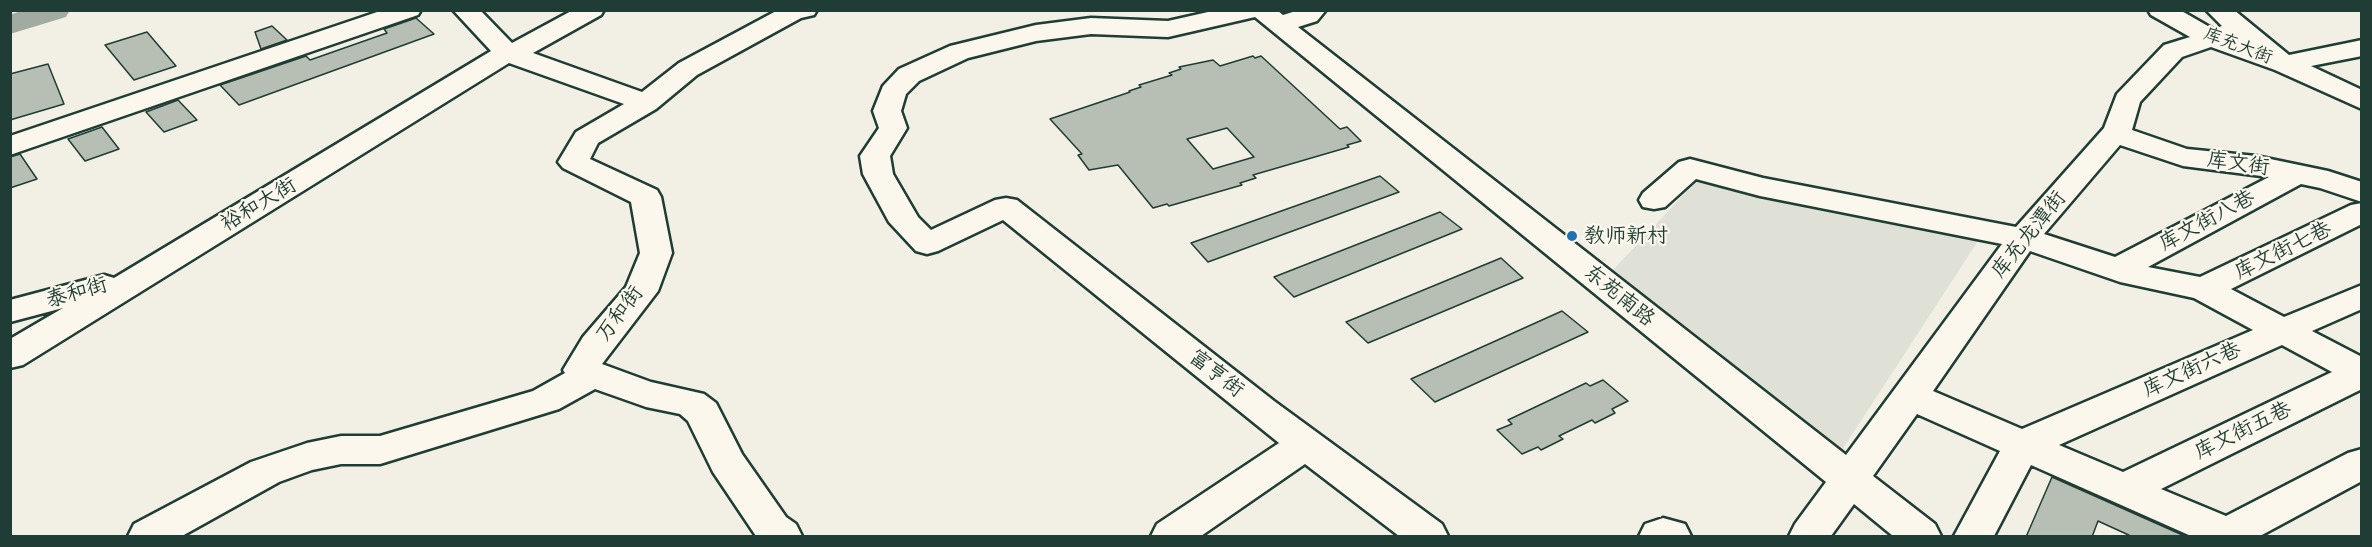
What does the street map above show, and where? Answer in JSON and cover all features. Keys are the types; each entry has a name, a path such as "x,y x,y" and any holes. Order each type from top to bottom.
{"street":[{"path":"10,146 409,10"},
{"path":"465,10 507,53 646,103"},
{"name":"裕和大街","path":"10,356 507,53 526,47 592,10"},
{"name":"万和街","path":"593,374 581,370 596,346 641,291 656,253 646,197 573,162 586,138 646,103 688,69 794,12 806,10"},
{"path":"1256,14 1308,16 1314,10"},
{"name":"库充大街","path":"2160,10 2222,26 2284,64 2361,101"},
{"name":"富亨街","path":"1256,14 1168,29 1091,26 1036,33 959,52 909,75 893,92 887,111 893,128 875,156 878,174 905,222 927,244 1006,207 1306,444 1428,537"},
{"name":"东苑南路","path":"1256,14 1921,537"},
{"name":"东苑南路","path":"1256,14 1900,537"},
{"name":"库充龙潭街","path":"1850,481 2023,238 2115,134 2127,100 2173,51 2222,26"},
{"path":"2284,64 2361,48"},
{"name":"库文街","path":"2115,134 2183,157 2256,165 2328,180 2361,193"},
{"path":"1654,201 1690,168 1760,187 2023,238 2118,269 2204,289 2361,373"},
{"name":"库文街八巷","path":"2118,269 2297,174"},
{"name":"库文街七巷","path":"2204,289 2361,212"},
{"name":"泰和街","path":"10,311 143,275"},
{"name":"库文街六巷","path":"2023,445 2361,296"},
{"name":"库文街五巷","path":"2124,489 2361,373"},
{"path":"148,537 265,472 307,457 341,450 380,450 546,400 593,374 646,394 691,403 703,413 727,462 772,528 782,537"},
{"path":"1910,396 2228,536 2361,463"},
{"path":"1171,537 1306,444"},
{"path":"1974,537 2023,445"},
{"path":"1809,537 1850,481"},
{"path":"1659,537 1663,534 1671,537"}],"shaded area":[{"path":"1701,176 1980,238 1840,453 1612,271"}],"building":[{"path":"416,18 434,34 239,105 220,85 306,56 310,60 387,33 384,29"},
{"path":"272,26 287,40 261,49 255,32"},
{"path":"147,32 176,66 134,80 105,45"},
{"path":"1253,56 1255,58 1261,56 1340,129 1347,127 1361,141 1347,145 1349,147 1253,175 1256,178 1240,183 1242,185 1169,206 1167,204 1153,208 1118,165 1089,170 1078,155 1082,154 1050,119 1130,92 1141,87 1139,85 1172,75 1169,73 1181,69 1179,67 1213,60 1220,66","holes":["1227,128 1254,157 1213,169 1187,139"]},
{"path":"48,64 64,104 10,120 10,74"},
{"path":"178,100 197,120 164,132 146,112"},
{"path":"102,127 119,149 85,161 68,139"},
{"path":"20,154 37,179 10,188 10,157"},
{"path":"1380,176 1399,192 1208,262 1191,243"},
{"path":"1440,212 1462,229 1294,297 1274,277"},
{"path":"1501,258 1523,278 1368,343 1346,322"},
{"path":"1562,311 1588,332 1435,402 1411,379"},
{"path":"1603,380 1628,401 1612,409 1615,413 1595,423 1592,420 1559,436 1563,439 1541,450 1538,447 1522,454 1497,430 1512,424 1508,420 1586,383 1590,386"},
{"path":"2052,477 2187,537 2133,537 2098,521 2092,537 2026,537"}],"waterway":[{"path":"10,25 55,10"}],"place":[{"name":"教师新村","path":"1572,236"}]}
